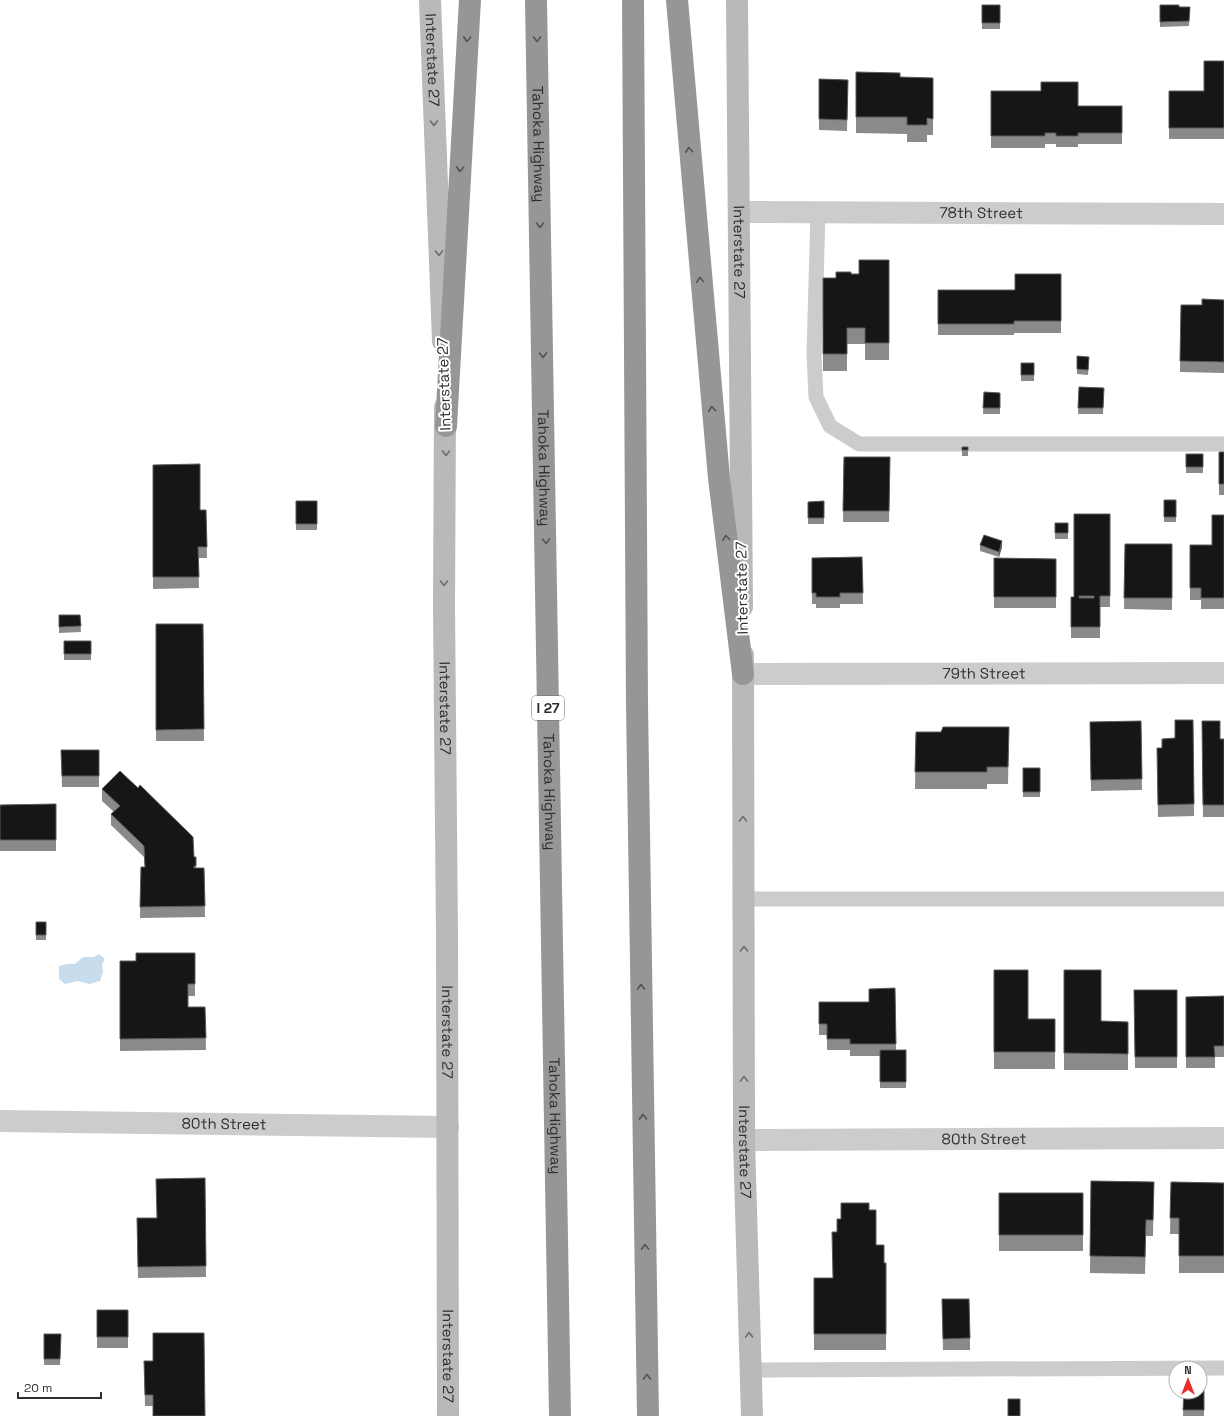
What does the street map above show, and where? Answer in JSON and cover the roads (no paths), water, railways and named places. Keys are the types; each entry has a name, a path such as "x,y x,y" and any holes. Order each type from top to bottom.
{"highway":[{"path":"446,426 470,0"},
{"name":"Tahoka Highway","path":"536,0 560,1416"},
{"path":"633,0 637,696 648,1416"},
{"path":"677,0 719,478 743,674"}],"main road":[{"name":"Interstate 27","path":"430,0 446,426 444,606 448,1127 446,1190 448,1416"},
{"name":"Interstate 27","path":"737,0 743,674 744,1140 752,1416"}],"street":[{"name":"78th Street","path":"738,212 1224,214"},
{"name":"79th Street","path":"743,674 1224,673"},
{"name":"80th Street","path":"0,1121 448,1127"},
{"name":"80th Street","path":"744,1140 1224,1138"}],"lane":[{"path":"818,212 814,354 816,397 830,426 859,444 1224,444"},
{"path":"744,899 1224,899"},
{"path":"750,1370 1224,1368"}],"water":[{"path":"99,954 104,958 102,964 103,972 100,981 89,984 78,981 65,984 59,979 59,966 75,964 83,957 94,957"}]}
